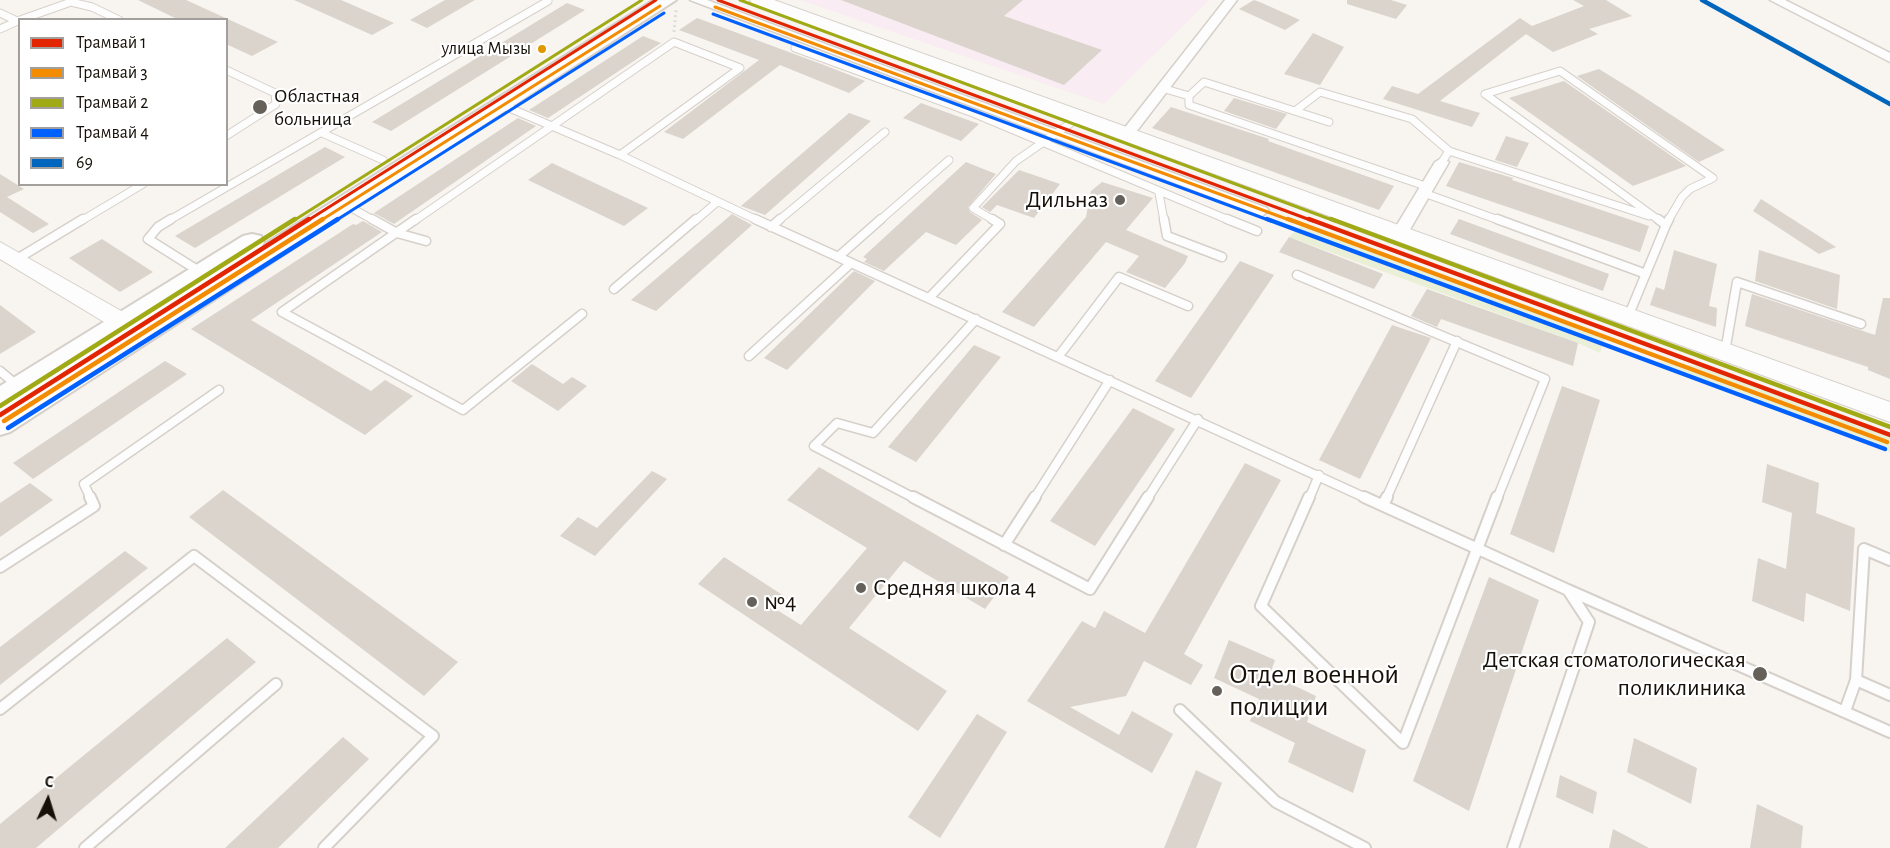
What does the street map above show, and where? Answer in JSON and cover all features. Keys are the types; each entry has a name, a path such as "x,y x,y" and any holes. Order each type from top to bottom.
{"main road":[{"path":"0,400 20,387 132,328 346,205 492,100 641,0"},
{"path":"0,424 132,328 202,273 383,160 667,0"},
{"path":"758,0 815,16 1081,116 1890,412"},
{"path":"8,254 132,328"}],"street":[{"path":"696,0 1262,211"},
{"path":"1128,133 1231,0"},
{"path":"1776,0 1890,58"},
{"path":"1873,49 1890,42"},
{"path":"1400,233 1446,157"}],"lane":[{"path":"202,273 148,239 158,227 548,1"},
{"path":"24,18 44,9 71,2 92,7 115,18"},
{"path":"0,14 18,20"},
{"path":"0,28 18,20"},
{"path":"582,314 463,410 282,312 674,42 740,68 620,155"},
{"path":"795,48 973,113 1159,193 1257,231"},
{"path":"228,71 276,93 276,104 228,135"},
{"path":"1628,316 1646,274 1663,222 1690,189 1713,178 1560,71 1485,94 1663,222"},
{"path":"1329,122 1204,82 1189,96 1189,105 1426,190 1646,274"},
{"path":"1162,88 1189,96"},
{"path":"1294,111 1320,92 1412,119 1446,157 1663,222"},
{"path":"492,100 620,155 717,202 1198,419 1568,590 1890,732"},
{"path":"929,298 1000,224 973,208 1016,161 1081,116"},
{"path":"771,226 885,132"},
{"path":"322,133 383,160"},
{"path":"838,257 949,160"},
{"path":"8,254 140,186"},
{"path":"1159,193 1167,236 1222,256"},
{"path":"614,289 717,202"},
{"path":"346,205 397,233 426,241"},
{"path":"749,356 851,263"},
{"path":"1297,276 1545,379 1477,548 1403,743 1261,606 1319,475"},
{"path":"1058,357 1119,277 1188,306"},
{"path":"1725,351 1737,282 1861,324"},
{"path":"976,319 873,433 837,423 814,446 1090,589 1198,419"},
{"path":"1383,505 1457,341"},
{"path":"0,372 20,387"},
{"path":"1004,545 1110,380"},
{"path":"0,567 94,506 84,484 219,390"},
{"path":"1845,711 1856,680 1864,549 1890,560"},
{"path":"0,709 194,556 433,736 324,848"},
{"path":"1512,848 1588,622 1568,590"},
{"path":"1856,680 1890,695"},
{"path":"85,848 276,684"},
{"path":"1180,710 1276,802 1365,848"}],"path":[{"path":"674,42 676,0"}],"shaded area":[{"path":"800,0 1209,0 1104,104"}],"green space":[{"path":"1302,225 1605,337 1600,353 1289,237"},
{"path":"1656,361 1705,367 1890,435 1890,452"}],"building":[{"path":"138,0 186,0 225,18 175,18"},
{"path":"294,0 341,0 394,23 372,35"},
{"path":"445,0 475,0 427,28 410,20"},
{"path":"841,0 1023,0 1004,16 1102,50 1064,85"},
{"path":"1254,0 1300,20 1285,30 1239,9"},
{"path":"1347,0 1391,0 1407,5 1396,19 1347,4"},
{"path":"1573,0 1606,0 1632,16 1589,29 1598,34 1553,52 1526,34 1440,101 1480,113 1472,127 1383,99 1392,86 1418,94 1520,18 1532,26 1584,6"},
{"path":"567,3 585,10 391,131 372,122"},
{"path":"697,18 865,81 849,93 780,65 683,139 664,132 759,60 679,30"},
{"path":"228,19 278,42 252,56 228,45"},
{"path":"1313,33 1344,47 1320,85 1284,74"},
{"path":"643,36 661,43 548,118 529,110"},
{"path":"1599,69 1725,150 1699,162 1577,76"},
{"path":"1564,81 1686,166 1633,186 1509,98"},
{"path":"1234,98 1287,114 1276,129 1224,111"},
{"path":"921,103 979,124 961,141 903,118"},
{"path":"1171,107 1269,139 1268,141 1394,186 1379,210 1152,128"},
{"path":"849,113 871,121 765,215 741,206"},
{"path":"518,118 536,126 394,224 374,213"},
{"path":"1506,136 1529,143 1517,167 1495,160"},
{"path":"325,147 345,157 195,248 175,236"},
{"path":"966,162 996,174 968,207 970,212 982,220 956,245 926,232 884,271 864,262 867,259 863,257"},
{"path":"1459,162 1513,178 1512,180 1649,226 1640,252 1446,186"},
{"path":"552,163 648,208 624,226 528,180"},
{"path":"1019,170 1060,184 1034,218 997,205 990,212 982,207"},
{"path":"0,174 24,189 7,197 49,224 33,233 0,212"},
{"path":"1102,182 1153,198 1126,230 1188,256 1185,263 1165,288 1126,272 1139,256 1106,242 1034,327 1002,312 1086,217 1091,191"},
{"path":"1761,199 1836,247 1819,254 1753,211"},
{"path":"732,214 752,225 656,311 631,300"},
{"path":"1459,219 1609,274 1603,291 1450,234"},
{"path":"363,221 382,232 251,320 371,391 385,380 413,396 365,435 191,329 353,224 356,225"},
{"path":"1289,237 1383,274 1374,289 1279,252"},
{"path":"102,239 153,272 120,292 69,258"},
{"path":"1674,250 1717,264 1709,306 1717,308 1716,327 1650,305 1656,287 1664,290"},
{"path":"1759,250 1840,275 1837,309 1755,281"},
{"path":"1240,261 1274,275 1191,398 1155,381"},
{"path":"854,271 875,281 787,370 764,358"},
{"path":"1427,289 1578,343 1573,366 1441,319 1437,327 1411,316"},
{"path":"1752,294 1875,335 1883,298 1890,298 1890,379 1868,370 1868,367 1745,326"},
{"path":"0,305 36,332 0,354"},
{"path":"1392,325 1431,338 1360,479 1319,460"},
{"path":"974,345 1001,357 916,462 888,447"},
{"path":"165,361 187,374 33,479 13,463"},
{"path":"532,364 563,384 572,377 587,386 558,411 511,381"},
{"path":"1562,386 1600,400 1554,553 1510,534"},
{"path":"1133,408 1175,429 1095,546 1050,521"},
{"path":"1245,463 1281,480 1184,654 1203,665 1191,685 1144,661 1126,696 1070,707 1119,735 1132,711 1173,734 1152,773 1027,701 1082,621 1095,628 1104,611 1145,633"},
{"path":"1767,464 1819,483 1816,513 1855,528 1850,611 1806,593 1804,622 1752,601 1758,558 1786,569 1792,513 1762,502"},
{"name":"№4","path":"819,467 1009,577 985,609 904,561 849,628 947,691 918,731 698,584 724,557 784,596 774,608 801,625 867,548 787,500"},
{"path":"652,471 667,479 595,556 560,536 578,517 597,528"},
{"path":"30,483 53,500 0,537 0,503"},
{"path":"223,490 458,662 424,696 189,517"},
{"path":"125,551 148,568 0,685 0,647"},
{"path":"1489,577 1539,600 1469,811 1413,781"},
{"path":"227,638 256,662 36,848 0,848 0,824"},
{"path":"1229,640 1275,660 1270,674 1316,696 1307,722 1366,750 1353,793 1288,762 1295,743 1250,721 1259,699 1214,678"},
{"path":"977,714 1007,732 940,838 908,817"},
{"path":"343,737 369,759 278,848 225,848"},
{"path":"1634,738 1697,768 1691,804 1627,772"},
{"path":"1196,770 1222,783 1196,848 1164,848"},
{"path":"1560,775 1597,792 1593,814 1556,797"},
{"path":"1757,804 1803,826 1801,848 1750,848"},
{"path":"1613,829 1649,848 1609,848"}],"tram line":[{"name":"2","path":"0,406 642,0"},
{"name":"1","path":"0,415 656,0"},
{"name":"1","path":"718,0 1890,435"},
{"name":"2","path":"740,0 1890,427"},
{"name":"3","path":"4,421 660,6"},
{"name":"3","path":"715,7 1887,442"},
{"name":"4","path":"8,428 664,13"},
{"name":"4","path":"713,14 1885,449"}],"transit line":[{"name":"69","path":"1702,0 1890,104"}],"place":[{"name":"улица Мызы","path":"542,49"},
{"name":"Областная больница","path":"260,107"},
{"name":"Дильназ","path":"1120,200"},
{"name":"Средняя школа 4","path":"861,588"},
{"name":"№4","path":"752,602"},
{"name":"Детская стоматологическая поликлиника","path":"1760,674"},
{"name":"Отдел военной полиции","path":"1217,691"}]}
